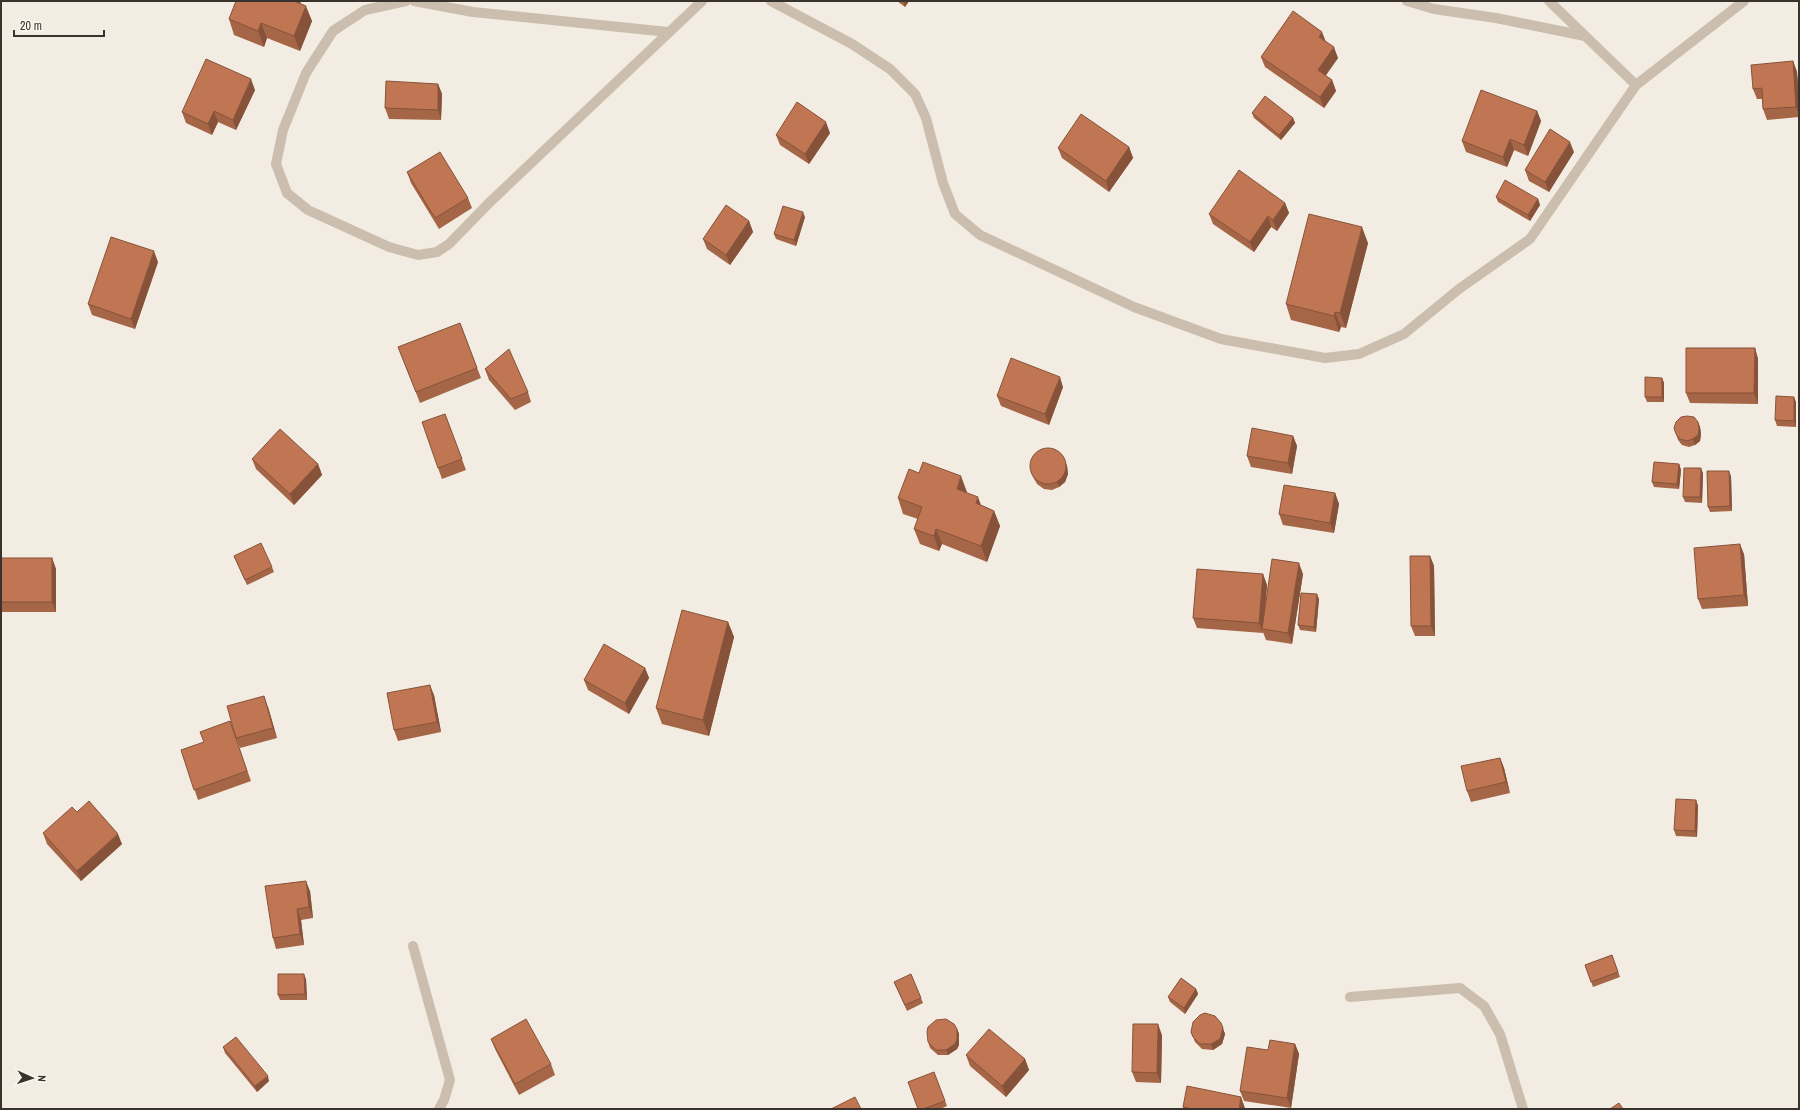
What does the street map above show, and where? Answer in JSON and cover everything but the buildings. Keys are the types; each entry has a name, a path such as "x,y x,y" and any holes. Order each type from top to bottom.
{"street":[{"path":"406,1 365,10 334,31 306,73 283,130 276,164 287,193 308,210 389,247 418,255 436,252 449,244 489,203 702,1"},
{"path":"414,1 473,12 668,32"},
{"path":"771,1 852,44 890,69 916,94 926,118 943,183 955,214 980,235 1134,307 1221,339 1325,358 1358,354 1404,334 1459,289 1530,239 1636,85 1744,1"},
{"path":"1407,1 1434,9 1496,18 1585,36"},
{"path":"1548,1 1636,85"},
{"path":"413,946 450,1080 444,1100 439,1109"},
{"path":"1350,997 1460,988 1484,1006 1500,1034 1523,1109"}]}
